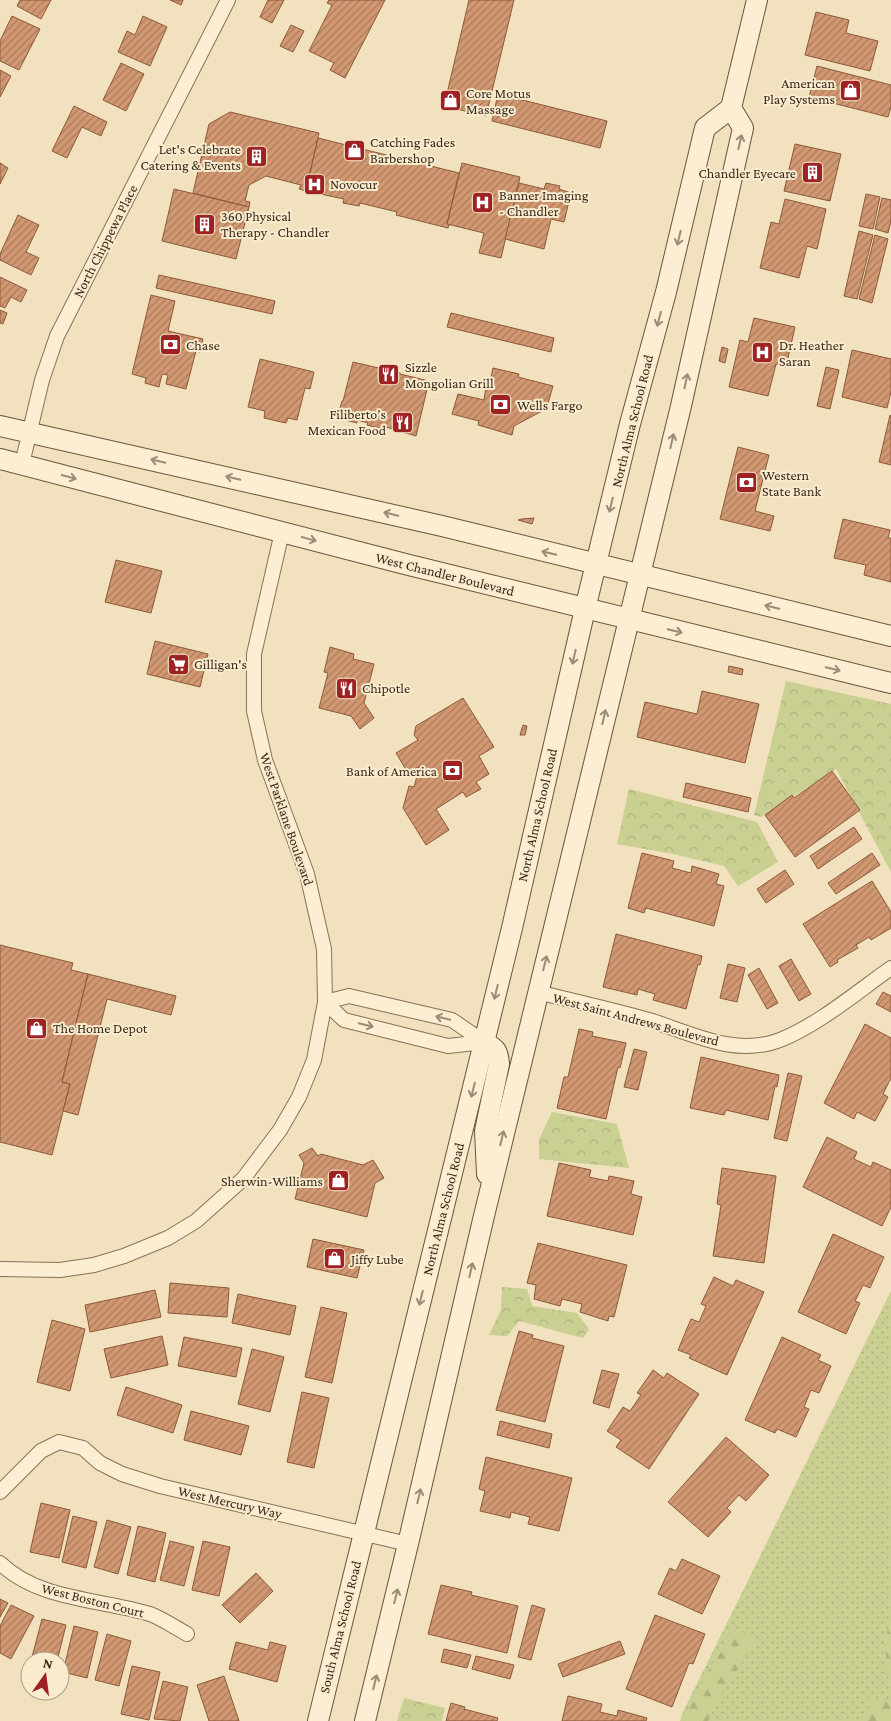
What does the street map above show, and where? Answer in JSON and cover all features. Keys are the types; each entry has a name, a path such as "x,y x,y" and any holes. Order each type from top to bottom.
{"main road":[{"path":"365,1721 627,620 681,406 743,128 731,108 757,0"},
{"name":"North Alma School Road","path":"363,1534 484,1042 630,424 666,292 705,128 731,108"},
{"path":"0,426 442,526 891,636"},
{"name":"West Chandler Boulevard","path":"0,459 627,620 891,683"},
{"path":"484,1042 495,1049 499,1056 485,1131 489,1196"},
{"name":"South Alma School Road","path":"318,1721 363,1534"}],"street":[{"name":"North Chippewa Place","path":"22,464 42,380 57,336 228,0"},
{"name":"West Parklane Boulevard","path":"0,1269 60,1270 94,1265 124,1256 168,1238 196,1221 243,1179 280,1130 299,1097 314,1060 325,1002 324,949 307,874 265,760 254,711 254,654 282,532"},
{"name":"West Saint Andrews Boulevard","path":"538,992 664,1026 710,1042 747,1047 778,1041 805,1028 891,968"},
{"path":"325,1002 349,996 452,1020 484,1042"},
{"path":"325,1002 344,1020 448,1046 484,1042"},
{"name":"West Mercury Way","path":"0,1492 41,1451 59,1442 83,1448 100,1463 122,1474 160,1486 408,1544"},
{"name":"West Boston Court","path":"0,1563 31,1584 59,1593 152,1615 187,1634"}],"green space":[{"path":"786,681 891,704 891,872 836,769 761,817 754,815"},
{"path":"629,789 757,822 778,862 738,886 724,866 617,844"},
{"path":"552,1112 617,1124 629,1168 539,1159 539,1139"},
{"path":"502,1287 527,1289 532,1306 577,1313 589,1329 583,1338 519,1321 507,1336 489,1335 501,1310"},
{"path":"891,1291 891,1721 680,1721 683,1712"},
{"path":"891,1620 891,1674 886,1676 886,1635"},
{"path":"732,1627 757,1639 720,1697 708,1721 685,1721 687,1711"},
{"path":"404,1698 445,1708 442,1721 397,1721"},
{"path":"887,1699 891,1705 891,1721 865,1721 871,1701"}],"building":[{"path":"20,0 51,0 41,19 17,6"},
{"path":"170,0 183,0 181,5"},
{"path":"268,0 284,0 272,23 260,17"},
{"path":"329,0 385,0 345,78 330,70 334,63 309,51 332,5 327,3"},
{"path":"469,0 514,0 486,116 444,106"},
{"path":"816,12 849,20 846,33 878,41 870,71 805,55"},
{"path":"12,16 40,29 19,70 0,61 0,41"},
{"path":"143,16 167,27 150,66 118,52 127,31 135,35"},
{"path":"291,25 304,31 293,52 280,46"},
{"path":"121,63 144,74 126,111 103,100"},
{"name":"American Play Systems","path":"817,66 891,85 891,107 888,117 809,97"},
{"path":"0,70 11,76 0,97"},
{"path":"498,94 607,121 600,148 492,121"},
{"path":"74,106 107,122 101,136 82,127 67,158 52,151"},
{"name":"Let's Celebrate Catering & Events","path":"230,112 319,133 306,191 299,189 301,185 266,176 249,185 245,201 250,202 249,207 193,193 209,124"},
{"path":"318,138 459,173 447,224 449,225 448,228 396,215 397,212 360,203 359,206 343,203 344,199 306,191"},
{"name":"Chandler Eyecare","path":"795,144 841,154 830,201 784,191"},
{"path":"0,163 8,168 0,184"},
{"name":"Banner Imaging - Chandler","path":"462,163 520,177 501,258 479,253 484,233 447,224"},
{"path":"519,183 544,189 546,183 560,186 559,189 571,193 564,222 551,219 544,249 505,239"},
{"name":"360 Physical Therapy - Chandler","path":"174,189 249,207 236,259 162,241"},
{"path":"866,194 880,197 873,229 859,226"},
{"path":"882,198 891,200 891,221 888,233 875,229"},
{"path":"785,199 826,209 817,249 807,246 799,278 760,268 771,222 779,224"},
{"path":"18,215 39,225 26,252 39,258 31,275 0,260 0,254"},
{"path":"859,231 873,235 857,299 844,296"},
{"path":"875,235 888,239 872,303 859,299"},
{"path":"159,275 275,301 272,314 156,288"},
{"path":"0,277 27,290 21,302 11,297 5,308 0,306"},
{"name":"Chase","path":"151,295 175,301 168,331 203,339 200,352 196,351 186,389 166,384 168,375 162,374 159,387 145,383 146,378 132,374"},
{"path":"0,310 7,313 3,324 0,323"},
{"path":"451,313 554,338 551,352 447,327"},
{"name":"Dr. Heather Saran","path":"754,318 795,327 786,367 776,364 768,396 729,387 740,340 748,342"},
{"path":"722,347 728,349 725,363 719,361"},
{"path":"852,350 891,359 891,392 887,408 842,397"},
{"path":"260,359 314,372 310,389 305,388 297,420 288,418 286,423 264,418 265,411 248,407"},
{"path":"353,362 429,381 416,436 386,427 386,430 367,425 368,423 357,420 357,423 337,418"},
{"path":"826,367 839,370 830,409 817,406"},
{"name":"Wells Fargo","path":"493,368 519,374 518,377 553,386 546,410 514,426 512,435 478,425 479,421 452,414 458,394 484,400 487,381 490,382"},
{"path":"891,416 891,465 879,462"},
{"name":"Western State Bank","path":"738,447 769,455 755,511 774,516 770,531 720,519"},
{"path":"534,518 532,524 518,520 522,519"},
{"path":"843,519 890,530 888,538 891,538 891,582 864,575 866,565 834,558"},
{"path":"116,560 162,571 151,613 105,602"},
{"name":"Gilligan's","path":"155,641 208,654 200,687 147,674"},
{"name":"Chipotle","path":"330,647 354,654 353,659 374,664 364,703 374,718 360,729 351,716 319,708 328,673 324,672"},
{"path":"729,666 743,669 742,675 728,672"},
{"path":"702,691 759,704 745,763 637,737 645,702 697,714"},
{"name":"Bank of America","path":"463,698 494,747 479,756 489,774 476,782 481,789 466,797 463,792 436,809 449,830 426,845 403,808 409,786 414,787 419,769 418,767 408,773 396,753 418,740 414,735 416,726"},
{"path":"523,725 527,726 525,735 520,735"},
{"path":"832,771 860,810 795,857 765,815 792,795 794,798"},
{"path":"686,783 751,798 748,812 683,797"},
{"path":"854,827 862,839 818,869 810,856"},
{"path":"642,853 674,861 672,868 691,873 692,866 719,874 716,884 724,886 714,926 646,908 644,913 628,908"},
{"path":"872,853 880,865 836,894 828,883"},
{"path":"785,870 794,884 766,903 757,889"},
{"path":"872,881 891,912 891,928 871,940 869,937 856,945 858,948 837,960 838,962 830,967 803,924"},
{"path":"616,934 702,956 700,965 698,964 686,1009 653,1000 655,994 638,989 637,995 603,987"},
{"name":"The Home Depot","path":"0,945 73,963 71,970 88,974 62,1082 70,1084 52,1155 0,1142"},
{"path":"791,959 811,994 799,1001 779,966"},
{"path":"728,964 745,968 737,1002 720,998"},
{"path":"759,968 778,1003 767,1009 748,975"},
{"path":"88,974 176,996 171,1015 107,999 78,1115 63,1111 70,1084 62,1082"},
{"path":"883,992 891,996 891,1012 876,1004"},
{"path":"865,1024 891,1038 891,1078 883,1094 888,1097 875,1121 857,1112 854,1119 824,1103"},
{"path":"579,1029 593,1032 592,1036 626,1043 620,1068 618,1067 606,1119 557,1108 564,1077 568,1077"},
{"path":"634,1049 647,1052 638,1090 624,1087"},
{"path":"701,1057 779,1075 768,1120 726,1110 724,1115 690,1108"},
{"path":"788,1073 802,1076 787,1141 774,1138"},
{"path":"827,1137 857,1152 854,1159 871,1167 873,1162 891,1170 891,1207 882,1226 803,1187"},
{"name":"Sherwin-Williams","path":"312,1148 318,1156 321,1154 363,1165 373,1160 384,1178 375,1183 367,1217 295,1199 304,1163 299,1155"},
{"path":"559,1163 591,1170 589,1177 608,1181 609,1176 634,1181 631,1194 642,1197 633,1235 547,1216"},
{"path":"722,1168 776,1176 764,1263 713,1256 721,1205 717,1204"},
{"path":"833,1234 884,1257 870,1288 863,1285 855,1301 860,1303 846,1334 798,1312"},
{"name":"Jiffy Lube","path":"313,1239 364,1250 357,1278 307,1267"},
{"path":"538,1243 627,1265 614,1317 609,1316 608,1321 580,1312 582,1304 562,1299 560,1306 534,1299 536,1285 527,1283"},
{"path":"714,1277 733,1286 736,1280 764,1292 727,1375 689,1358 691,1355 678,1350 691,1319 699,1322 706,1306 701,1304"},
{"path":"170,1283 229,1288 227,1317 168,1313"},
{"path":"155,1290 161,1317 90,1332 85,1305"},
{"path":"238,1294 296,1306 290,1335 232,1323"},
{"path":"321,1307 347,1313 332,1383 305,1377"},
{"path":"52,1320 85,1329 70,1391 37,1382"},
{"path":"519,1331 533,1335 532,1338 564,1346 545,1422 496,1410"},
{"path":"162,1336 168,1365 111,1378 104,1349"},
{"path":"184,1337 242,1348 236,1377 178,1366"},
{"path":"782,1337 821,1355 818,1360 831,1366 819,1393 811,1390 804,1407 809,1409 796,1437 777,1429 775,1433 745,1420"},
{"path":"252,1349 284,1357 270,1412 238,1404"},
{"path":"602,1370 619,1374 609,1408 593,1403"},
{"path":"653,1370 664,1378 667,1373 699,1394 649,1469 616,1447 621,1440 607,1431 623,1407 630,1411 641,1395 637,1393"},
{"path":"126,1387 182,1405 173,1433 117,1415"},
{"path":"302,1392 329,1398 314,1468 287,1462"},
{"path":"191,1411 249,1426 241,1455 184,1440"},
{"path":"500,1421 552,1434 549,1448 497,1435"},
{"path":"726,1437 769,1475 746,1501 739,1495 727,1508 731,1512 708,1537 668,1502"},
{"path":"486,1457 572,1478 559,1531 528,1524 530,1517 511,1512 510,1518 480,1511 485,1491 479,1489"},
{"path":"41,1503 70,1510 59,1558 30,1552"},
{"path":"73,1516 97,1522 86,1568 62,1562"},
{"path":"107,1520 131,1527 118,1574 94,1567"},
{"path":"138,1526 166,1533 155,1582 127,1575"},
{"path":"170,1541 194,1547 184,1586 160,1580"},
{"path":"203,1541 230,1547 219,1596 192,1590"},
{"path":"682,1559 720,1576 702,1614 658,1594 670,1568 676,1571"},
{"path":"256,1573 273,1591 240,1623 222,1605"},
{"path":"441,1585 472,1592 471,1595 518,1606 507,1653 428,1634"},
{"path":"0,1599 8,1603 0,1617"},
{"path":"11,1605 34,1616 11,1659 0,1653 0,1626"},
{"path":"532,1605 545,1609 531,1660 518,1657"},
{"path":"655,1615 705,1634 693,1664 689,1663 672,1707 626,1689"},
{"path":"42,1619 66,1625 60,1651 34,1651"},
{"path":"74,1626 98,1632 87,1678 70,1674 70,1651 68,1651"},
{"path":"107,1634 131,1641 119,1686 95,1680"},
{"path":"620,1641 625,1654 563,1677 558,1664"},
{"path":"236,1642 268,1650 270,1642 286,1646 277,1682 229,1669"},
{"path":"444,1649 471,1655 467,1668 441,1662"},
{"path":"476,1656 514,1665 510,1679 472,1669"},
{"path":"132,1666 160,1672 149,1720 121,1714"},
{"path":"224,1676 239,1721 209,1721 197,1685"},
{"path":"163,1681 188,1687 180,1721 154,1719"},
{"path":"568,1696 602,1704 600,1712 617,1716 618,1710 647,1718 646,1721 562,1721"},
{"path":"451,1703 465,1707 464,1709 498,1718 497,1721 446,1721"}],"place":[{"name":"American Play Systems","path":"851,91"},
{"name":"Core Motus Massage","path":"450,101"},
{"name":"Catching Fades Barbershop","path":"354,150"},
{"name":"Let's Celebrate Catering & Events","path":"257,157"},
{"name":"Chandler Eyecare","path":"812,173"},
{"name":"Novocur","path":"314,184"},
{"name":"Banner Imaging - Chandler","path":"483,203"},
{"name":"360 Physical Therapy - Chandler","path":"205,224"},
{"name":"Chase","path":"170,345"},
{"name":"Dr. Heather Saran","path":"763,353"},
{"name":"Sizzle Mongolian Grill","path":"389,375"},
{"name":"Wells Fargo","path":"501,405"},
{"name":"Filiberto’s Mexican Food","path":"402,422"},
{"name":"Western State Bank","path":"746,483"},
{"name":"Gilligan's","path":"178,664"},
{"name":"Chipotle","path":"346,688"},
{"name":"Bank of America","path":"453,771"},
{"name":"The Home Depot","path":"37,1028"},
{"name":"Sherwin-Williams","path":"339,1181"},
{"name":"Jiffy Lube","path":"335,1259"}]}
